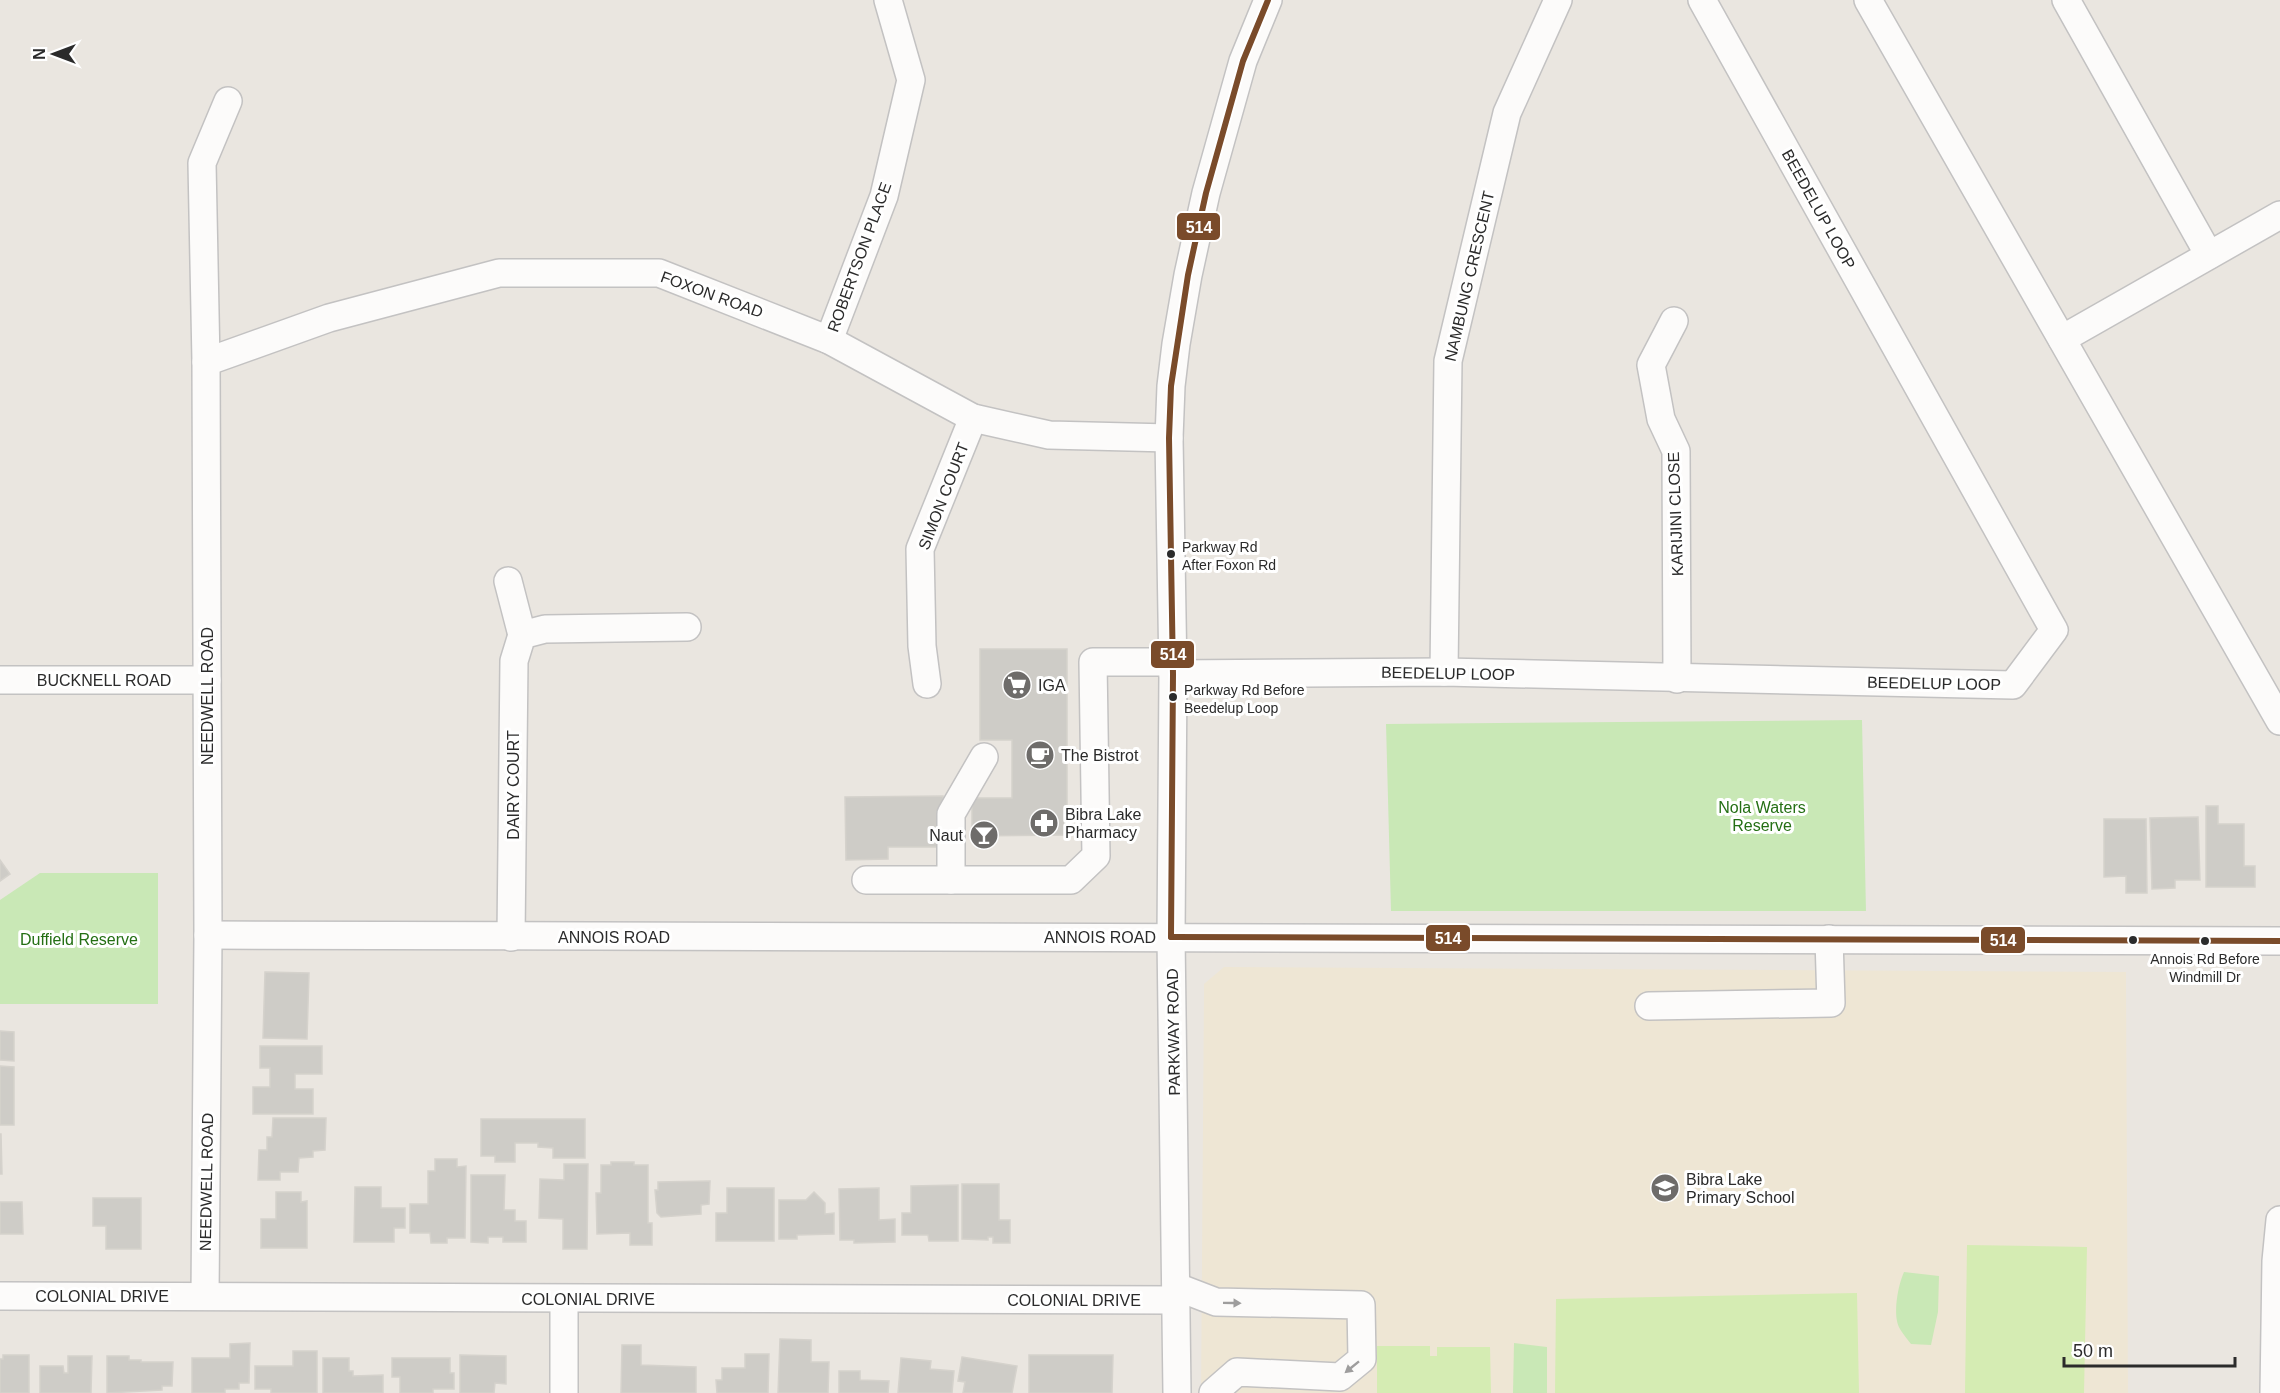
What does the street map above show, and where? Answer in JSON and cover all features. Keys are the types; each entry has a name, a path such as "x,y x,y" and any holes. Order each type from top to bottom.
{"street":[{"name":"ROBERTSON PLACE","path":"829,340 884,196 911,80 888,0"},
{"name":"PARKWAY ROAD","path":"1177,1393 1171,937 1173,668 1169,438 1176,344 1206,193 1243,61 1268,0"},
{"name":"NAMBUNG CRESCENT","path":"1444,672 1448,361 1507,113 1557,0"},
{"name":"BEEDELUP LOOP","path":"951,880 1071,880 1096,856 1093,662 1173,668 2013,685 2054,630 1702,0"},
{"path":"1868,0 2280,721"},
{"path":"2066,0 2209,255"},
{"name":"NEEDWELL ROAD","path":"205,1296 208,935 206,362 202,163 228,101"},
{"path":"2062,339 2280,215"},
{"name":"FOXON ROAD","path":"206,362 329,318 499,273 659,273 829,340 973,418 1049,435 1169,438"},
{"name":"KARIJINI CLOSE","path":"1674,321 1651,365 1661,419 1676,451 1677,679"},
{"name":"SIMON COURT","path":"927,684 922,646 920,549 973,418"},
{"path":"508,581 522,635 545,628 687,627"},
{"name":"DAIRY COURT","path":"511,937 514,661 522,635"},
{"name":"BUCKNELL ROAD","path":"0,680 207,680"},
{"path":"867,880 951,880 951,814 984,757"},
{"name":"ANNOIS ROAD","path":"208,935 2280,940"},
{"path":"1649,1006 1831,1003 1829,939"},
{"path":"2274,1393 2278,1302 2276,1261 2280,1220"},
{"path":"1177,1294 1216,1302 1361,1305 1362,1359 1340,1377 1237,1372 1213,1393"},
{"name":"COLONIAL DRIVE","path":"0,1296 564,1299 1177,1294"},
{"path":"564,1299 564,1393"}],"shaded area":[{"name":"Bibra Lake Primary School","path":"1224,967 2126,972 2128,1393 1201,1393 1204,984"}],"green space":[{"name":"Nola Waters Reserve","path":"1862,720 1866,911 1391,911 1386,724"},
{"name":"Duffield Reserve","path":"40,873 158,873 158,1004 0,1004 0,900"},
{"path":"1967,1245 2087,1247 2084,1393 1965,1393"},
{"path":"1904,1272 1939,1276 1938,1312 1931,1345 1911,1344 1898,1323 1897,1300"},
{"path":"1857,1293 1859,1393 1555,1393 1556,1299"},
{"path":"1514,1343 1547,1347 1547,1393 1513,1393"},
{"path":"1377,1346 1430,1346 1430,1356 1437,1356 1437,1347 1490,1347 1491,1393 1377,1393"}],"building":[{"path":"980,649 1067,649 1067,835 972,836 972,798 1012,798 1012,740 980,740"},
{"path":"943,796 944,847 888,847 888,859 846,860 845,797"},
{"path":"2206,806 2218,806 2218,824 2244,824 2244,866 2255,866 2255,887 2206,887"},
{"path":"2198,817 2200,880 2175,880 2175,888 2152,889 2150,818"},
{"path":"2104,819 2146,819 2147,893 2126,893 2126,876 2104,877"},
{"path":"0,860 10,874 0,881"},
{"path":"265,972 309,973 307,1039 263,1038"},
{"path":"0,1031 14,1032 14,1061 0,1060"},
{"path":"260,1046 322,1046 322,1074 295,1074 295,1089 313,1089 313,1114 253,1114 253,1087 270,1087 270,1068 260,1068"},
{"path":"0,1066 14,1067 14,1125 0,1125"},
{"path":"273,1118 326,1118 325,1150 313,1151 313,1157 299,1158 298,1172 280,1172 280,1180 258,1180 259,1150 267,1150 267,1137 272,1137"},
{"path":"481,1119 585,1119 585,1158 553,1158 553,1148 538,1147 538,1143 515,1143 515,1162 495,1162 495,1156 481,1156"},
{"path":"1,1134 2,1174 0,1174"},
{"path":"435,1159 457,1159 457,1167 466,1166 465,1238 447,1238 447,1243 431,1243 430,1233 410,1233 410,1204 428,1204 428,1171 435,1171"},
{"path":"611,1162 634,1162 634,1165 648,1165 648,1223 652,1223 652,1245 630,1245 630,1233 597,1234 596,1193 601,1193 601,1165 611,1165"},
{"path":"564,1164 588,1164 587,1249 563,1249 563,1219 539,1218 540,1179 564,1180"},
{"path":"471,1175 505,1175 504,1210 515,1210 515,1221 526,1221 526,1242 503,1242 503,1237 488,1237 488,1243 471,1242"},
{"path":"710,1181 709,1204 701,1205 701,1214 661,1217 657,1213 655,1190 658,1190 658,1182"},
{"path":"962,1184 999,1184 999,1220 1010,1220 1010,1243 993,1243 993,1237 988,1237 988,1240 962,1239"},
{"path":"958,1185 958,1241 929,1241 928,1235 902,1235 902,1213 911,1213 911,1186"},
{"path":"355,1187 381,1187 381,1208 405,1208 405,1228 394,1228 394,1242 354,1242"},
{"path":"727,1188 774,1188 774,1241 716,1241 716,1213 727,1213"},
{"path":"879,1188 879,1220 895,1219 895,1242 854,1243 854,1240 840,1240 839,1189"},
{"path":"276,1192 301,1192 301,1202 307,1201 307,1248 261,1248 261,1219 276,1219"},
{"path":"814,1192 825,1203 825,1214 834,1213 834,1234 797,1235 797,1239 779,1239 779,1200 806,1200"},
{"path":"93,1198 141,1198 141,1249 106,1249 106,1226 93,1226"},
{"path":"0,1202 22,1202 23,1234 0,1234"},
{"path":"780,1339 811,1340 811,1362 829,1362 828,1393 778,1393"},
{"path":"250,1343 249,1383 239,1383 239,1389 225,1389 225,1393 192,1393 192,1358 230,1358 230,1344"},
{"path":"622,1345 641,1345 641,1365 696,1367 696,1393 621,1393"},
{"path":"293,1351 317,1351 317,1393 271,1393 271,1389 255,1389 255,1366 293,1366"},
{"path":"745,1354 769,1354 768,1393 717,1393 716,1380 722,1380 722,1368 745,1368"},
{"path":"3,1355 29,1355 29,1393 0,1393 0,1359 3,1359"},
{"path":"460,1355 506,1356 506,1384 495,1383 494,1393 460,1393"},
{"path":"1029,1355 1113,1355 1112,1393 1029,1393"},
{"path":"68,1356 92,1356 91,1393 40,1393 40,1366 63,1366 64,1373 68,1373"},
{"path":"107,1356 129,1356 129,1360 141,1360 141,1362 173,1362 172,1386 162,1386 162,1390 107,1393"},
{"path":"962,1357 1017,1366 1012,1393 963,1393 965,1382 958,1381"},
{"path":"323,1358 349,1358 349,1371 353,1371 353,1376 383,1375 383,1393 323,1393"},
{"path":"392,1358 450,1358 450,1373 454,1373 454,1389 433,1389 433,1393 400,1393 400,1377 392,1377"},
{"path":"901,1358 931,1361 930,1369 954,1371 952,1393 898,1393"},
{"path":"839,1371 860,1371 860,1380 889,1381 888,1393 839,1393"}],"transit line":[{"name":"514","path":"1171,937 1173,674 1169,438 1171,386 1188,275 1206,193 1243,61 1268,0"},
{"name":"514","path":"1171,937 2280,941"}],"place":[{"name":"Parkway Rd After Foxon Rd","path":"1171,554"},
{"name":"IGA","path":"1017,685"},
{"name":"Parkway Rd Before Beedelup Loop","path":"1173,697"},
{"name":"The Bistrot","path":"1040,755"},
{"name":"Bibra Lake Pharmacy","path":"1044,823"},
{"name":"Naut","path":"984,835"},
{"name":"Annois Rd Before Windmill Dr","path":"2205,941"},
{"name":"Bibra Lake Primary School","path":"1665,1188"}]}
